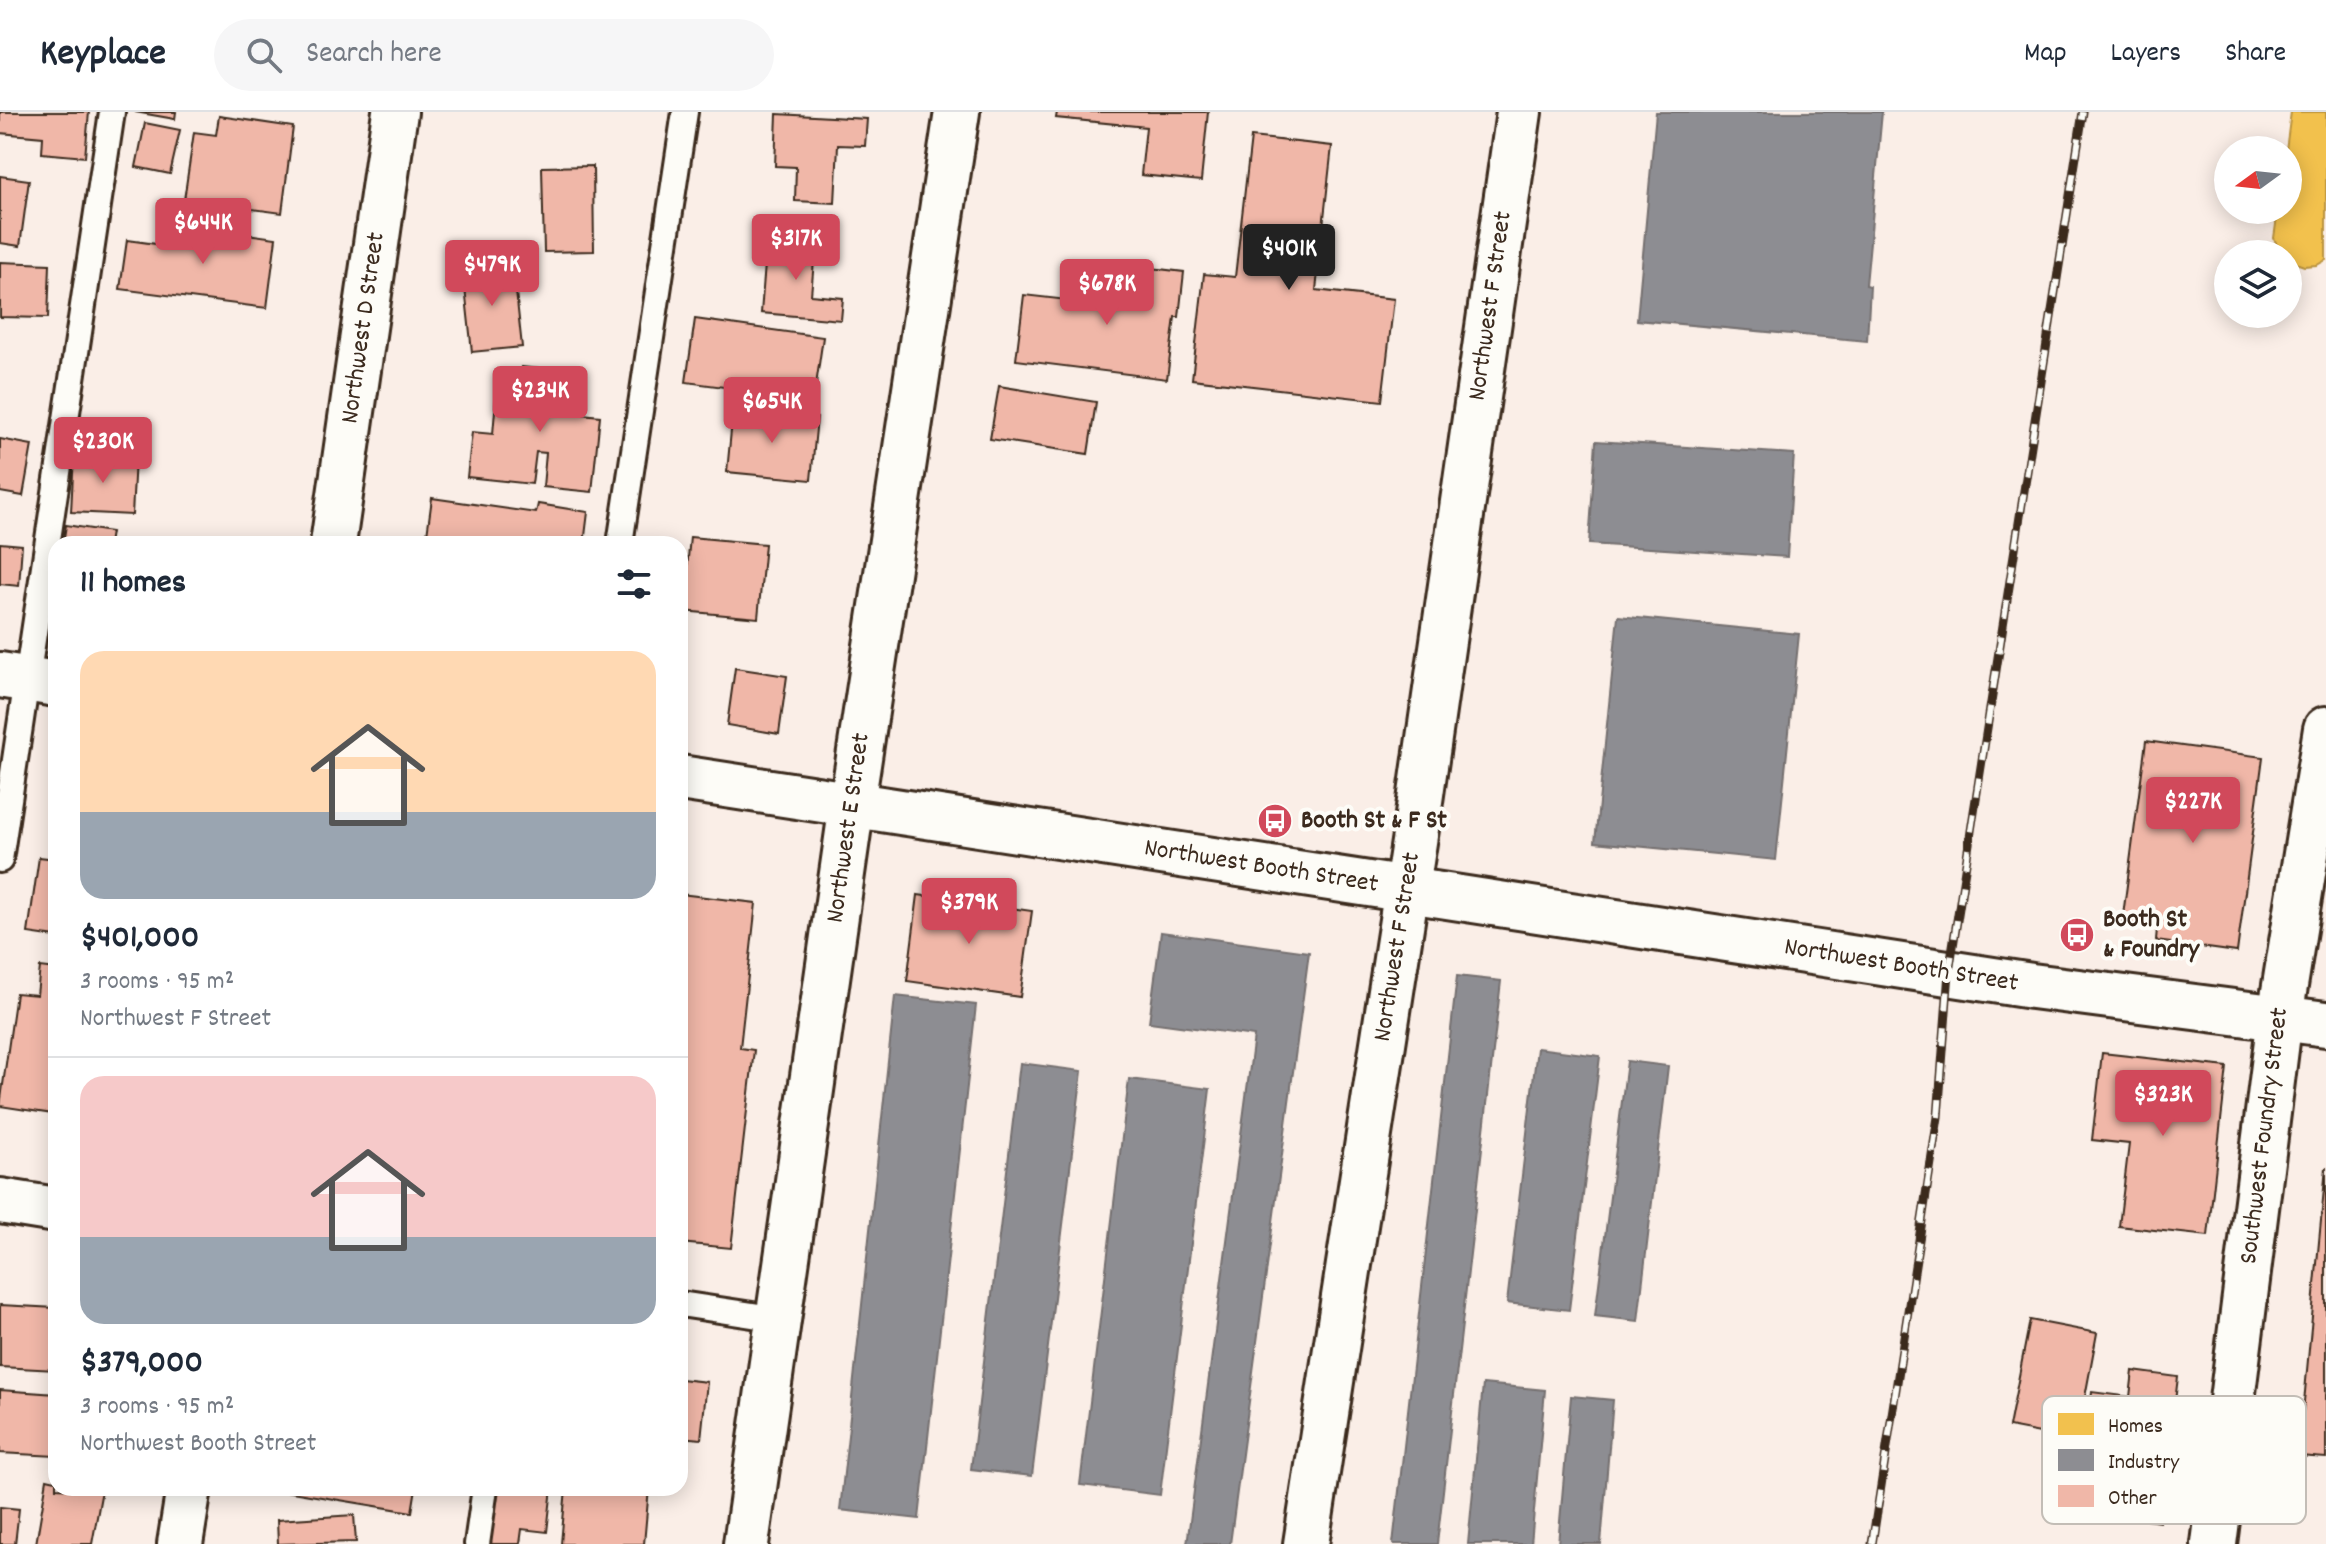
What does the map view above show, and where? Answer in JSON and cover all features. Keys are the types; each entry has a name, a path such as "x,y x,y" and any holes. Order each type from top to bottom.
{"street":[{"name":"Northwest D Street","path":"334,536 395,112"},
{"name":"Northwest E Street","path":"746,1544 852,804 957,112"},
{"name":"Northwest F Street","path":"1306,1544 1407,890 1519,112"},
{"name":"Southwest Foundry Street","path":"2233,1396 2280,1017 2326,729"},
{"name":"Northwest Booth Street","path":"688,779 2032,986 2326,1024"},
{"path":"0,1201 48,1209"},
{"path":"180,1544 188,1496"},
{"name":"Southwest Foundry Street","path":"2214,1544 2217,1524"}],"lane":[{"path":"49,536 112,112"},
{"path":"621,536 685,112"},
{"path":"0,860 48,545"},
{"path":"688,1305 779,1319"},
{"path":"477,1544 484,1496"}],"building: Homes":[{"path":"2291,112 2326,112 2326,260 2317,265 2302,265 2302,240 2274,238 2276,224 2302,224 2302,136 2288,136"}],"building: Industry":[{"path":"1656,112 1882,112 1866,285 1870,286 1867,341 1637,320"},
{"path":"1596,441 1794,454 1787,557 1589,544"},
{"path":"1618,616 1799,634 1776,860 1595,842"},
{"path":"1161,932 1309,952 1230,1544 1187,1544 1254,1036 1149,1022"},
{"path":"1457,976 1501,981 1437,1544 1393,1544"},
{"path":"895,996 976,1005 919,1519 840,1510"},
{"path":"1537,1048 1600,1056 1569,1310 1507,1303"},
{"path":"1627,1061 1668,1066 1638,1321 1595,1316"},
{"path":"1020,1063 1082,1071 1032,1476 971,1469"},
{"path":"1129,1079 1210,1089 1160,1495 1080,1485"},
{"path":"1483,1384 1545,1390 1531,1544 1468,1544"},
{"path":"1571,1396 1613,1400 1601,1544 1558,1544"}],"building: Other":[{"path":"0,112 89,112 85,157 42,153 43,137 0,133"},
{"path":"135,112 176,112 175,119"},
{"path":"1057,112 1208,112 1201,181 1141,175 1146,127 1056,118"},
{"path":"777,114 867,119 865,146 838,145 835,203 795,201 796,167 775,166"},
{"path":"219,116 293,127 282,213 184,200 194,132 216,135"},
{"path":"145,123 180,130 170,174 136,167"},
{"path":"1251,137 1332,146 1316,290 1394,299 1382,401 1192,379 1204,274 1235,277"},
{"path":"593,166 594,251 544,252 542,167"},
{"path":"0,176 29,180 20,246 0,243"},
{"path":"173,224 276,238 267,308 120,289 127,240 171,246"},
{"path":"776,235 816,238 811,295 843,298 841,320 761,313 765,264 773,265"},
{"path":"0,262 50,264 48,318 0,317"},
{"path":"513,264 522,347 472,352 463,269"},
{"path":"1125,265 1184,272 1167,379 1016,360 1024,295 1120,306"},
{"path":"695,319 823,337 814,399 686,382"},
{"path":"521,367 586,374 582,414 600,416 592,492 543,487 546,453 536,452 532,484 467,477 472,432 493,434 496,399 518,401"},
{"path":"999,386 1096,402 1088,454 990,439"},
{"path":"733,410 817,418 811,480 727,472"},
{"path":"0,439 32,445 23,496 0,492"},
{"path":"74,455 135,458 132,515 71,512"},
{"path":"432,498 536,513 538,504 588,512 585,536 427,536"},
{"path":"66,525 111,532 110,536 64,536"},
{"path":"690,537 765,544 758,618 688,611"},
{"path":"0,543 22,545 19,586 0,584"},
{"path":"735,668 787,676 779,734 727,725"},
{"path":"2146,741 2263,757 2237,952 2156,941 2157,928 2122,923"},
{"path":"39,857 48,858 48,936 28,933"},
{"path":"688,895 756,903 740,1048 754,1050 731,1248 688,1244"},
{"path":"918,895 1032,911 1020,997 907,981"},
{"path":"40,967 48,968 48,1113 0,1106 16,993 37,995"},
{"path":"2102,1053 2227,1067 2208,1236 2119,1226 2129,1144 2092,1140"},
{"path":"2326,1167 2326,1458 2306,1457 2305,1396"},
{"path":"0,1305 48,1308 48,1370 0,1367"},
{"path":"2030,1320 2097,1333 2085,1396 2042,1396 2042,1433 2009,1427"},
{"path":"2133,1371 2178,1377 2176,1396 2130,1396"},
{"path":"688,1380 707,1382 701,1439 688,1438"},
{"path":"0,1390 48,1393 48,1456 0,1453"},
{"path":"2092,1392 2122,1396 2091,1396"},
{"path":"47,1479 48,1496 101,1496 92,1544 36,1544"},
{"path":"315,1496 415,1496 412,1512"},
{"path":"491,1496 551,1496 547,1532 522,1529 520,1544 486,1544"},
{"path":"565,1496 648,1496 644,1544 561,1544"},
{"path":"0,1507 19,1509 15,1544 0,1544"},
{"path":"354,1515 356,1542 278,1544 277,1520"}],"railway":[{"path":"1872,1544 1938,1117 1949,972 2083,112"}],"place":[{"name":"Booth St & F St","path":"1275,821"},
{"name":"Booth St & Foundry","path":"2077,935"}]}
